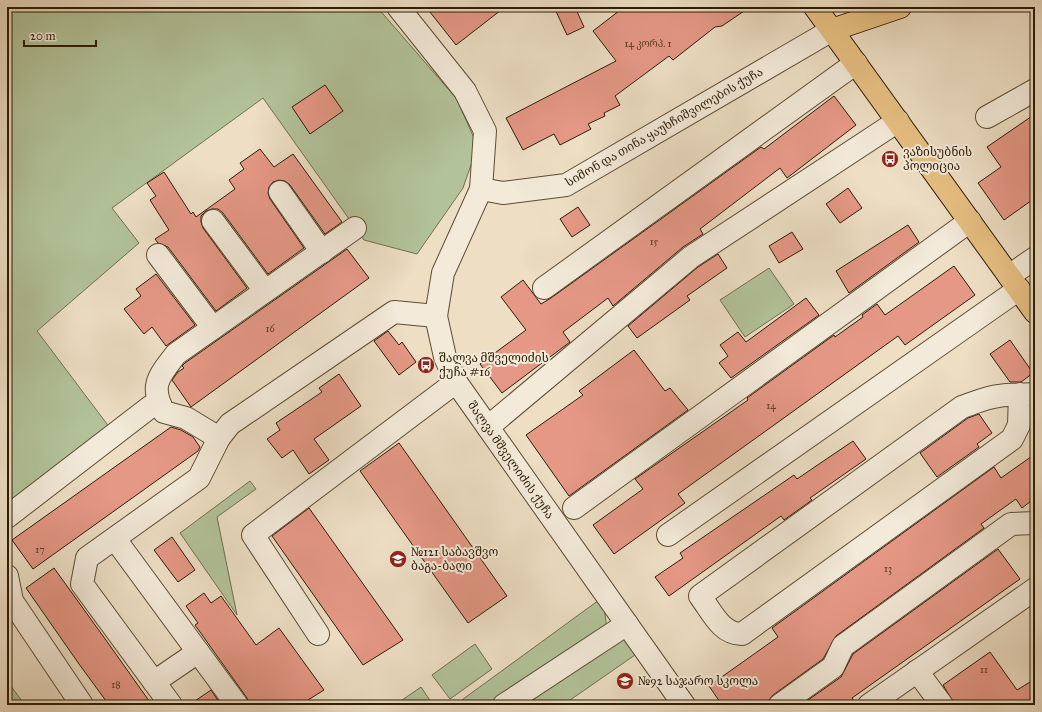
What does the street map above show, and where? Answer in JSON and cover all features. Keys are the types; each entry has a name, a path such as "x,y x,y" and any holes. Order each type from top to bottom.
{"main road":[{"path":"815,7 1035,312"},
{"path":"832,30 836,7"},
{"path":"832,30 900,7"}],"street":[{"path":"398,7 465,91 485,131 481,189"},
{"name":"სიმონ და თინა ყაუხჩიშვილების ქუჩა","path":"481,189 503,193 566,185 832,30"},
{"path":"544,288 856,63"},
{"path":"987,117 1035,90"},
{"path":"488,427 691,257 898,121"},
{"name":"შალვა მშველიძის ქუჩა","path":"481,189 443,273 436,316 445,357 456,382 684,705"},
{"path":"280,192 322,252"},
{"path":"213,221 265,291"},
{"path":"574,508 970,221"},
{"path":"219,438 186,418 164,412 157,398 157,385 164,370 176,354 355,228"},
{"path":"158,255 213,328"},
{"path":"668,535 1014,282 1035,258"},
{"path":"171,705 82,584 87,558 199,478 219,438 230,424 394,312 436,316"},
{"path":"318,634 254,535 456,382"},
{"path":"1027,394 1019,425 1012,438 742,634 734,634 724,629 700,596 962,407 998,396 1027,394"},
{"path":"7,517 150,407 160,405"},
{"path":"780,705 833,667 844,646 1011,524 1035,523"},
{"path":"115,539 237,705"},
{"path":"7,576 12,601 82,705"},
{"path":"869,705 1035,589"},
{"path":"504,705 627,624"},
{"path":"154,682 198,652"},
{"path":"917,671 942,705"}],"green space":[{"path":"7,7 264,7 285,10 288,7 377,7 456,98 474,138 473,159 463,188 417,254 364,240 263,98 112,208 139,243 37,331 110,428 7,503"},
{"path":"769,268 794,304 745,337 720,300"},
{"path":"250,481 256,489 217,517 237,615 180,533"},
{"path":"599,600 604,607 607,629 490,705 455,705"},
{"path":"621,635 635,655 563,705 516,705"},
{"path":"475,644 492,669 450,699 432,675"},
{"path":"7,681 25,705 7,705"},
{"path":"421,687 433,705 395,705"}],"building":[{"path":"426,7 505,7 456,45"},
{"path":"554,7 575,7 584,27 567,35"},
{"path":"624,7 750,7 722,26 715,27 673,60 669,56 615,96 620,105 604,113 605,116 588,124 591,129 560,145 554,134 523,150 506,118 616,61 593,31"},
{"path":"325,85 343,111 310,134 292,107"},
{"path":"834,96 856,125 787,178 780,168 700,229 703,234 683,247 613,306 608,298 563,332 570,342 502,393 480,364 526,330 501,297 523,280 541,304 551,298 761,147 764,149"},
{"path":"1035,114 1035,198 1004,220 978,183 1001,167 987,147"},
{"path":"260,149 274,167 293,154 342,222 325,234 290,185 285,181 279,180 273,182 269,187 268,193 270,199 304,248 268,274 223,213 218,209 206,211 201,216 203,228 247,288 216,311 168,247 158,243 155,239 169,230 150,200 156,196 147,183 164,172 191,214 193,212 196,217 235,189 229,180 244,169 240,163"},
{"path":"848,188 862,208 840,223 826,204"},
{"path":"578,207 590,225 572,237 560,219"},
{"path":"908,225 919,242 849,293 836,271"},
{"path":"792,232 803,249 779,263 769,246"},
{"path":"347,249 369,278 191,407 172,380 178,372 184,368 182,366"},
{"path":"718,254 727,268 687,296 690,300 637,338 628,326 698,267"},
{"path":"954,266 975,295 905,345 898,336 678,494 685,503 614,554 593,525 643,489 635,479 748,400 747,398 834,335 835,337 863,317 862,315 877,304 885,315"},
{"path":"156,274 195,325 166,346 152,327 144,334 124,309 141,296 136,289"},
{"path":"806,298 819,315 731,378 719,363 728,356 720,345 738,332 746,342"},
{"path":"388,331 399,345 402,342 416,362 399,375 374,341"},
{"path":"1010,340 1033,373 1021,382 1010,382 990,354"},
{"path":"634,350 665,391 670,388 688,410 569,496 526,435 583,395 579,391"},
{"path":"339,374 361,406 314,439 329,460 309,474 293,450 282,458 267,439 280,430 276,423 322,392 319,388"},
{"path":"979,414 992,433 977,444 979,447 937,477 920,453 968,418"},
{"path":"171,427 181,430 193,437 200,447 198,451 33,569 12,540"},
{"path":"853,441 866,459 810,498 812,500 784,520 781,516 669,596 655,577 683,558 680,553 794,475 797,479"},
{"path":"399,443 507,596 468,623 360,471"},
{"path":"1035,454 1035,498 1022,508 1016,499 981,524 984,528 836,636 823,659 773,695 769,700 768,705 722,705 709,686 778,637 772,628 994,467 1001,478"},
{"path":"309,508 403,640 363,665 272,536"},
{"path":"172,537 195,570 178,582 154,550"},
{"path":"998,549 1020,579 852,698 857,705 801,705 841,677 853,654"},
{"path":"54,568 152,705 109,705 79,664 26,588"},
{"path":"204,593 211,603 221,596 256,645 279,628 324,690 300,705 249,705 247,698 195,625 198,623 186,606"},
{"path":"990,652 1017,690 1035,679 1035,705 955,705 943,685"},
{"path":"211,690 221,705 189,705"}],"place":[{"name":"ვაზისუბნის პოლიცია","path":"890,159"},
{"name":"შალვა მშველიძის ქუჩა #16","path":"426,365"},
{"name":"№121 საბავშვო ბაგა-ბაღი","path":"398,559"},
{"name":"№92 საჯარო სკოლა","path":"625,681"}]}
